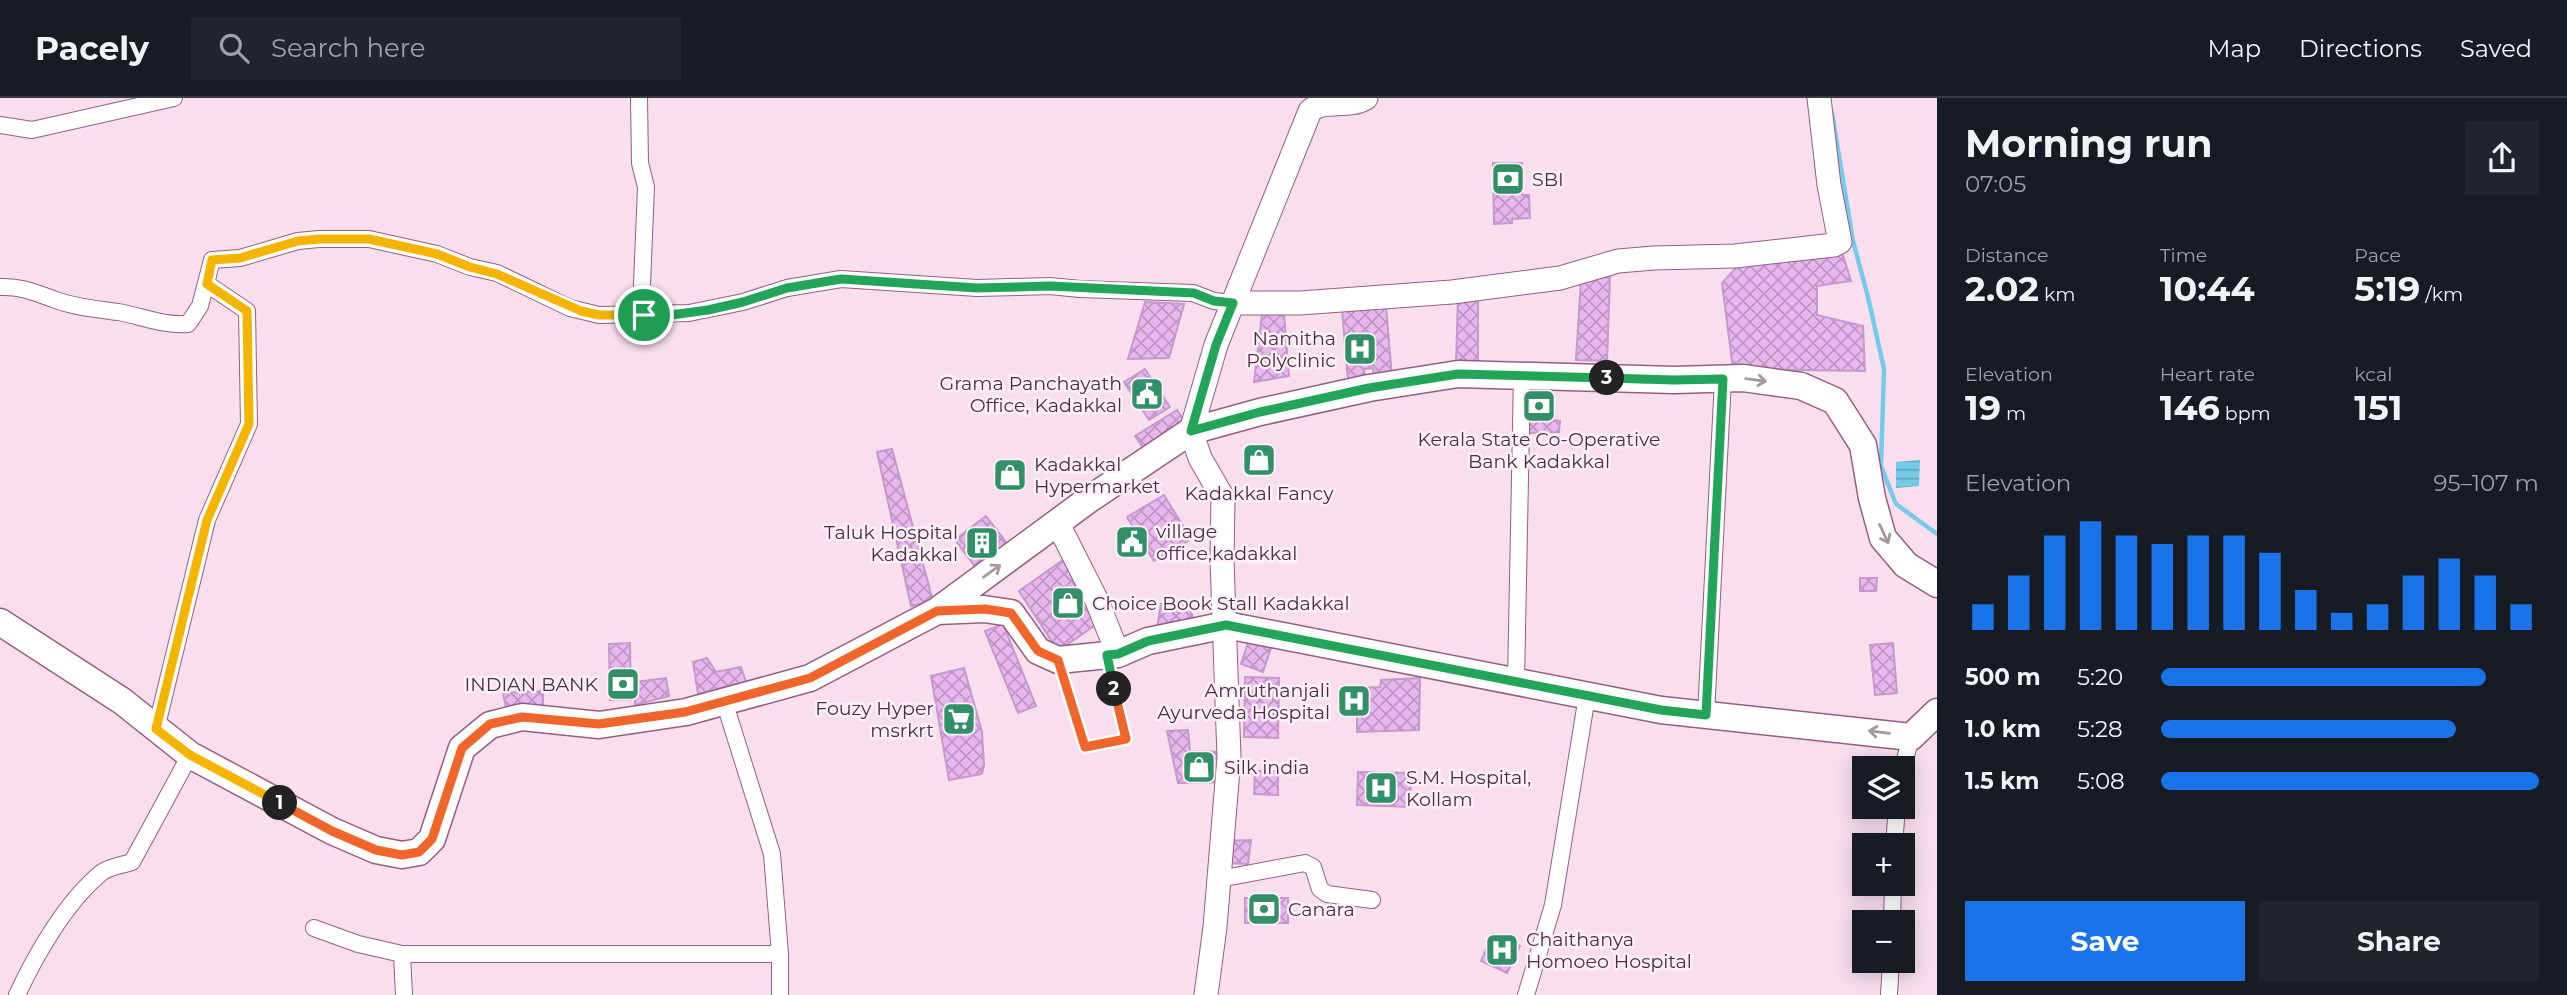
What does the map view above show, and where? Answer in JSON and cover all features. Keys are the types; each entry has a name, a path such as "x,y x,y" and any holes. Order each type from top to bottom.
{"main road":[{"path":"0,622 122,701 190,755 332,831 376,850 402,855 419,852 432,839 462,748 490,724 522,717 599,724 685,712 810,678 937,611 1119,478 1191,431 1260,412 1369,388 1458,374 1674,380 1743,378 1801,386 1835,401 1863,445 1872,498 1883,538 1906,565 1937,584"},
{"path":"937,611 985,609 1011,613 1038,651 1058,660 1112,654 1148,641 1226,625 1661,710 1925,729"}],"street":[{"path":"0,125 32,130 174,98"},
{"path":"639,98 640,163 646,187 642,284 644,315"},
{"path":"1206,995 1219,879 1228,757 1222,560 1223,498 1200,458 1191,431 1216,345 1310,111 1315,105 1323,103 1355,103 1366,98"},
{"path":"0,287 22,287 54,300 87,308 182,325 188,324 200,306 212,260 240,258 298,241 369,239 437,254 497,274 581,311 599,315 671,315 708,310 787,288 841,279 977,288 1050,286 1194,293 1214,301 1233,303 1300,303 1452,292 1560,278 1618,261 1735,256 1834,245 1840,242 1829,185 1819,98"},
{"path":"156,729 207,520 249,424 247,311 207,284"},
{"path":"1516,682 1522,375"},
{"path":"1706,715 1723,379"},
{"path":"1058,524 1097,601 1112,654"},
{"path":"1526,995 1553,905 1587,696"},
{"path":"724,701 772,854 780,954 780,995"},
{"path":"1910,756 1925,729"},
{"path":"17,995 38,952 77,899 103,871 132,862 190,755"},
{"path":"1219,879 1305,863 1313,867 1320,889 1327,894 1372,900"},
{"path":"314,928 358,944 402,954 780,954"},
{"path":"402,954 404,995"},
{"path":"1889,995 1890,973"}],"lane":[{"path":"1058,660 1085,747 1126,739 1112,654"}],"water":[{"path":"1920,460 1919,486 1896,488 1896,462"}],"building":[{"name":"SBI","path":"1493,163 1522,163 1522,195 1529,195 1530,218 1494,224"},
{"path":"1842,252 1851,281 1817,286 1817,315 1863,326 1865,371 1733,369 1722,283 1747,256"},
{"path":"1610,277 1607,361 1576,360 1581,279"},
{"path":"1478,295 1478,365 1456,366 1458,297"},
{"path":"1145,302 1184,304 1169,358 1128,359"},
{"path":"1386,306 1392,377 1374,378 1373,368 1364,369 1365,378 1348,380 1342,310"},
{"path":"1284,313 1289,376 1254,382 1262,314"},
{"name":"Grama Panchayath Office, Kadakkal","path":"1145,369 1170,407 1149,420 1124,382"},
{"name":"Kerala State Co-Operative Bank Kadakkal","path":"1530,392 1548,392 1550,419 1560,421 1559,432 1529,433"},
{"path":"1177,410 1188,426 1146,452 1135,436"},
{"path":"892,449 933,601 911,606 877,452"},
{"path":"1164,495 1191,539 1154,561 1127,517"},
{"name":"Taluk Hospital Kadakkal","path":"986,516 1009,546 977,569 955,540"},
{"path":"1063,560 1101,621 1058,651 1019,591"},
{"path":"1860,578 1877,578 1876,591 1860,591"},
{"path":"1188,602 1195,625 1156,635 1161,604"},
{"path":"1003,624 1036,706 1018,713 985,631"},
{"path":"1249,640 1271,648 1263,672 1241,664"},
{"path":"630,643 631,700 610,700 609,644"},
{"path":"1893,643 1897,693 1875,695 1870,645"},
{"path":"707,658 716,672 741,667 746,682 698,694 693,662"},
{"name":"Fouzy Hyper msrkrt","path":"964,668 982,732 984,765 982,774 949,780 931,676"},
{"path":"1245,677 1279,678 1278,738 1244,737"},
{"path":"666,678 669,696 635,705 636,682"},
{"path":"1420,678 1419,730 1357,732 1357,688 1380,687 1381,680"},
{"path":"543,691 543,708 506,708 503,693"},
{"name":"Silk india","path":"1188,730 1190,751 1224,752 1224,782 1178,783 1167,731"},
{"path":"1255,771 1278,771 1278,795 1254,794"},
{"path":"1358,772 1411,773 1410,807 1357,805"},
{"path":"1251,840 1248,864 1223,863 1222,841"},
{"path":"1245,898 1288,898 1288,923 1245,923"},
{"path":"1493,934 1520,946 1507,973 1481,961"}],"waterway":[{"path":"1832,113 1853,241 1884,369 1881,466 1896,504 1937,534"}],"place":[{"name":"SBI","path":"1508,179"},
{"name":"Namitha Polyclinic","path":"1360,349"},
{"name":"Grama Panchayath Office, Kadakkal","path":"1147,394"},
{"name":"Kerala State Co-Operative Bank Kadakkal","path":"1539,406"},
{"name":"Kadakkal Fancy","path":"1259,460"},
{"name":"Kadakkal Hypermarket","path":"1010,475"},
{"name":"village office,kadakkal","path":"1132,542"},
{"name":"Taluk Hospital Kadakkal","path":"982,543"},
{"name":"Choice Book Stall Kadakkal","path":"1068,603"},
{"name":"INDIAN BANK","path":"623,684"},
{"name":"Amruthanjali Ayurveda Hospital","path":"1354,701"},
{"name":"Fouzy Hyper msrkrt","path":"959,719"},
{"name":"Silk india","path":"1199,767"},
{"name":"S.M. Hospital, Kollam","path":"1381,788"},
{"name":"Canara","path":"1264,909"},
{"name":"Chaithanya Homoeo Hospital","path":"1502,950"}],"route":[{"path":"369,239 437,254 509,278 570,308 599,315 644,315 671,315 708,310 787,288 841,279 977,288 1050,286 1194,293 1214,301 1233,303 1216,345 1191,431 1260,412 1369,388 1458,374 1723,379 1706,715 1661,710 1226,625 1148,641 1118,654 1107,655 1126,739 1085,747 1058,660 1038,651 1011,613 985,609 937,611 810,678 685,712 599,724 522,717 490,724 462,748 432,839 419,852 402,855 376,850 332,831 190,755 156,729 207,520 249,424 247,311 207,284 212,260 240,258 298,241 369,239"}]}
